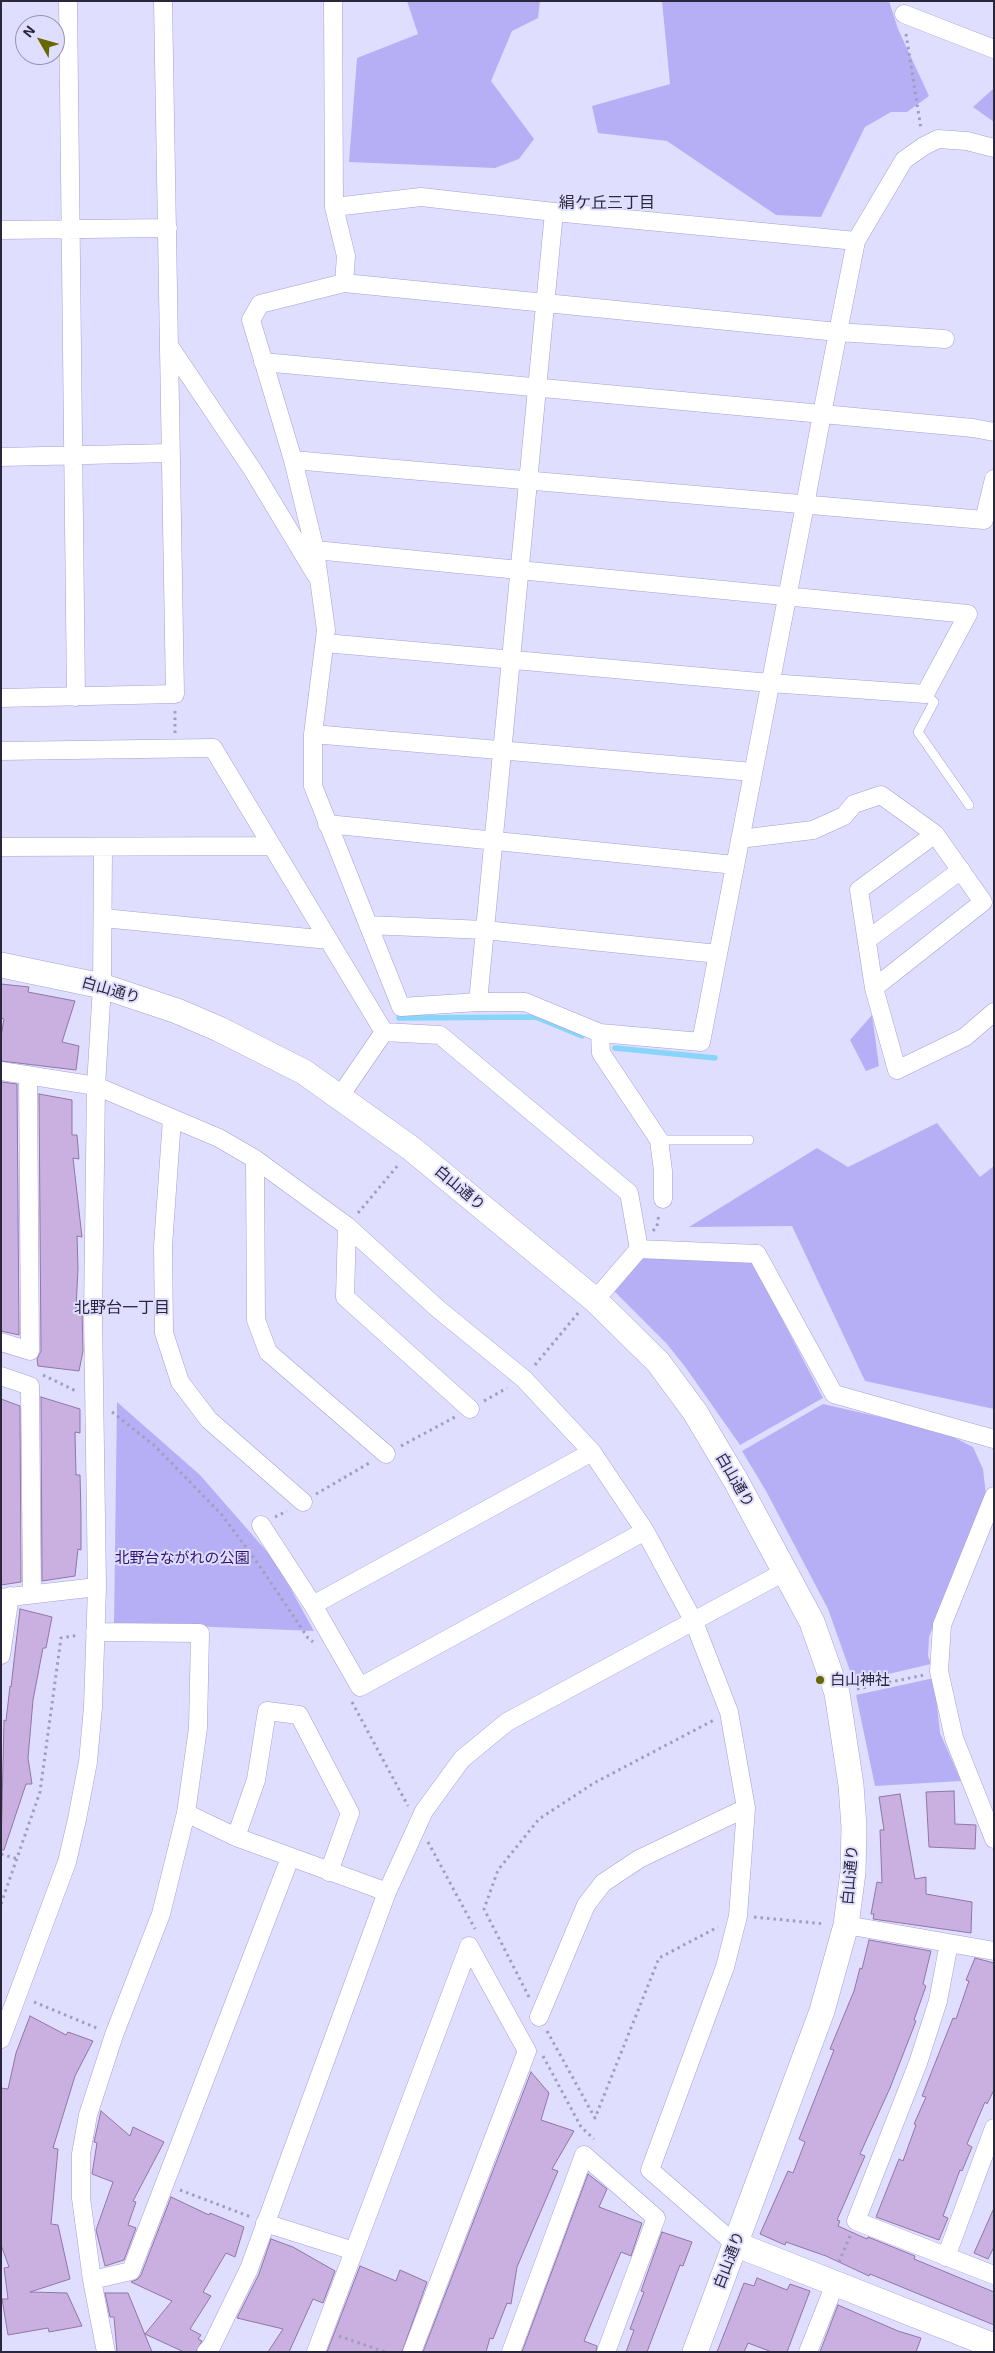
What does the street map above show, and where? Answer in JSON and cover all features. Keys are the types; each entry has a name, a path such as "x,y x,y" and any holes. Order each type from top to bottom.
{"street":[{"path":"68,1 76,696"},
{"path":"1,698 175,694 164,1"},
{"path":"333,1 334,207 346,256 344,283"},
{"path":"904,14 994,49"},
{"path":"945,338 838,332 344,283 260,304 250,320 293,460 316,550 326,630 314,734 313,786 401,1007 478,1002 526,1002 600,1033 701,1042 770,683 805,505 822,414 838,332 856,240 904,160 924,146 938,139 967,141 994,148"},
{"path":"334,207 421,197 554,212 856,240"},
{"path":"478,1002 554,212"},
{"path":"1,230 168,228"},
{"path":"170,347 254,472 319,580"},
{"path":"263,362 973,428 994,432"},
{"path":"1,457 171,453"},
{"path":"293,460 984,520 994,479"},
{"path":"316,550 968,614 925,694 770,683 325,643"},
{"path":"314,734 753,772"},
{"path":"1,751 213,748 384,1032"},
{"path":"740,839 813,830 844,816 854,804 881,795 935,834 982,902 874,988"},
{"path":"327,824 735,865"},
{"path":"935,834 859,890 874,988 897,1070 965,1036 994,1012"},
{"path":"1,847 272,846"},
{"path":"1,2039 19,1996 66,1862 77,1819 88,1762 94,1707 97,1587 93,1315 96,1086 102,986 103,847"},
{"path":"867,940 960,870"},
{"path":"102,918 329,940"},
{"path":"368,925 485,930 718,954"},
{"name":"白山通り","path":"1,965 62,976 102,986 177,1011 219,1029 304,1072 412,1148 593,1298 618,1320 658,1362 695,1412 736,1481 786,1570 812,1622 837,1694 851,1785 854,1826 853,1872 846,1926 822,2011 694,2352"},
{"path":"340,1096 384,1032"},
{"path":"384,1032 440,1035 629,1193 639,1248"},
{"path":"600,1033 601,1052 659,1140 663,1171 662,1199"},
{"path":"1,1071 96,1086 219,1138 255,1159 347,1226 437,1308 524,1379 592,1452 645,1531 694,1622 729,1712 746,1808 738,1916 722,1975 650,2170 735,2244 994,2346"},
{"path":"1,1342 30,1351 28,1075"},
{"path":"172,1118 164,1246 164,1333 180,1382 209,1420 303,1502"},
{"path":"255,1159 256,1320 268,1352 386,1454"},
{"path":"347,1226 345,1297 470,1409"},
{"path":"593,1298 639,1248"},
{"path":"639,1248 757,1254 834,1394 994,1439"},
{"path":"1,1376 30,1386 32,1594"},
{"path":"313,1605 592,1452"},
{"path":"994,1496 942,1625 939,1671 954,1738 994,1839"},
{"path":"261,1525 313,1605 360,1687 645,1531"},
{"path":"206,2352 212,2346 249,2269 387,1892 424,1811 462,1760 507,1722 694,1622 786,1570"},
{"path":"1,1655 6,1597 97,1587"},
{"path":"95,1632 200,1633 198,1728 186,1813 161,1914 114,2035 88,2115 81,2154 81,2198 92,2280 106,2352"},
{"path":"236,1837 256,1780 267,1711 299,1715 350,1813 329,1872"},
{"path":"539,2017 586,1905 603,1883 640,1859 746,1808"},
{"path":"186,1813 236,1837 387,1892"},
{"path":"92,2280 131,2271 290,1858"},
{"path":"846,1926 994,1951"},
{"path":"949,1943 938,2001 918,2063 856,2221 994,2275"},
{"path":"316,2352 469,1946 527,2051 412,2352"},
{"path":"946,2257 994,2128"},
{"path":"511,2352 584,2155 656,2218 606,2352"},
{"path":"265,2223 354,2251"},
{"path":"808,2352 833,2283"}],"lane":[{"path":"925,694 934,702 918,732 969,806"},
{"path":"659,1140 749,1140"}],"path":[{"path":"904,14 924,146"},
{"path":"175,694 175,748"},
{"path":"347,1226 412,1148"},
{"path":"261,1525 524,1379 593,1298"},
{"path":"38,1373 95,1400 155,1446 222,1515 259,1565 308,1638 319,1647"},
{"path":"1,1904 40,1792 61,1638 95,1632"},
{"path":"837,1694 939,1671"},
{"path":"348,1694 478,1936"},
{"path":"729,1712 594,1783 539,1819 498,1870 484,1908 539,2017 595,2118 659,1958 738,1916 846,1926"},
{"path":"1,1854 18,1859"},
{"path":"19,1996 114,2035"},
{"path":"539,2049 582,2127 595,2141"},
{"path":"165,2184 265,2223"},
{"path":"833,2283 856,2221"},
{"path":"324,2330 385,2352"}],"green space":[{"path":"407,1 540,1 538,18 512,31 491,81 534,139 519,159 495,168 349,162 357,58 418,34"},
{"path":"662,1 889,1 898,29 929,96 907,112 891,112 865,127 821,217 776,215 667,141 598,133 592,106 670,84"},
{"path":"994,88 994,122 973,107"},
{"path":"872,1015 879,1066 866,1071 850,1040"},
{"path":"937,1123 980,1177 994,1166 994,1409 865,1381 792,1226 689,1227 817,1148 848,1167"},
{"path":"640,1255 752,1261 823,1398 740,1445 667,1344 614,1291"},
{"name":"北野台ながれの公園","path":"117,1402 200,1475 276,1562 314,1631 114,1623"},
{"path":"823,1404 941,1431 973,1447 983,1469 986,1495 929,1637 928,1656 931,1664 854,1682 828,1609 766,1491 742,1451"},
{"path":"934,1678 940,1733 961,1781 875,1786 856,1695"}],"building":[{"path":"1,984 29,987 28,992 75,1001 62,1042 79,1046 76,1070 1,1061 1,1036 4,1019 1,1018"},
{"path":"1,1082 17,1084 19,1335 1,1331"},
{"path":"39,1094 72,1100 72,1135 77,1135 79,1159 73,1158 82,1237 77,1236 76,1309 82,1310 83,1351 79,1371 38,1366 37,1359 41,1351"},
{"path":"41,1397 80,1409 80,1433 75,1432 76,1475 80,1475 81,1514 81,1550 78,1549 75,1576 42,1581"},
{"path":"1,1399 20,1406 21,1582 1,1585"},
{"path":"20,1609 52,1617 46,1648 43,1648 33,1700 28,1758 32,1784 26,1784 4,1850 1,1850 4,1720 6,1721"},
{"path":"954,1791 955,1824 976,1825 975,1849 929,1847 926,1792"},
{"path":"900,1794 915,1879 926,1877 926,1894 972,1902 971,1933 873,1919 874,1914 871,1914 877,1882 882,1883 880,1830 884,1830 879,1797"},
{"path":"869,1940 931,1951 923,1984 926,1986 914,2020 916,2021 890,2088 860,2154 865,2156 837,2220 840,2221 838,2226 867,2239 868,2237 915,2256 914,2259 994,2292 994,2325 870,2274 869,2276 826,2256 786,2242 785,2245 760,2234 788,2171 793,2173 805,2142 799,2139 834,2050 830,2049 854,1991 860,1968 862,1969"},
{"path":"975,1958 994,1963 994,2090 987,2104 985,2102 967,2144 972,2147 962,2171 960,2170 943,2216 948,2218 939,2240 876,2217 899,2159 903,2161 916,2125 914,2124 926,2097 922,2096 953,2018 956,2019 969,1981 966,1980"},
{"path":"30,2016 66,2035 68,2032 93,2041 75,2076 53,2148 58,2149 51,2224 58,2225 70,2279 30,2292 67,2293 82,2326 49,2332 48,2328 8,2335 2,2299 8,2299 4,2268 9,2267 1,2245 1,2088 8,2089 16,2053"},
{"path":"531,2072 549,2093 541,2120 574,2131 552,2169 558,2171 517,2267 511,2304 507,2303 493,2339 490,2338 486,2352 423,2352"},
{"path":"101,2111 130,2136 133,2127 164,2142 133,2201 136,2202 128,2225 136,2228 124,2260 105,2266 96,2230 113,2182 92,2174 97,2143 94,2142"},
{"path":"588,2174 607,2189 599,2207 642,2223 631,2256 621,2252 584,2341 597,2346 596,2352 522,2352"},
{"path":"171,2197 209,2215 210,2213 244,2227 235,2257 226,2253 203,2292 211,2296 190,2329 201,2335 198,2339 202,2341 196,2352 184,2352 145,2334 172,2301 131,2282 138,2279 141,2275"},
{"path":"994,2208 994,2247 988,2259 974,2253"},
{"path":"662,2232 692,2242 683,2266 680,2265 647,2352 626,2352 634,2330 630,2329 644,2292 641,2291"},
{"path":"271,2239 293,2247 335,2271 323,2303 313,2299 289,2352 268,2352 283,2329 237,2318 259,2274"},
{"path":"360,2266 396,2281 400,2270 427,2282 402,2352 327,2352"},
{"path":"757,2278 787,2290 790,2284 810,2291 787,2352 772,2352 748,2343 744,2352 717,2352 744,2283 754,2286"},
{"path":"105,2293 128,2293 152,2352 117,2352 114,2317 110,2317"},
{"path":"838,2305 898,2331 921,2338 916,2352 820,2352"}],"waterway":[{"path":"399,1018 536,1017 582,1036"},
{"path":"615,1048 715,1058"}],"place":[{"name":"白山神社","path":"820,1680"}],"district":[{"name":"絹ケ丘三丁目","path":"607,203"},
{"name":"北野台一丁目","path":"122,1308"}]}
